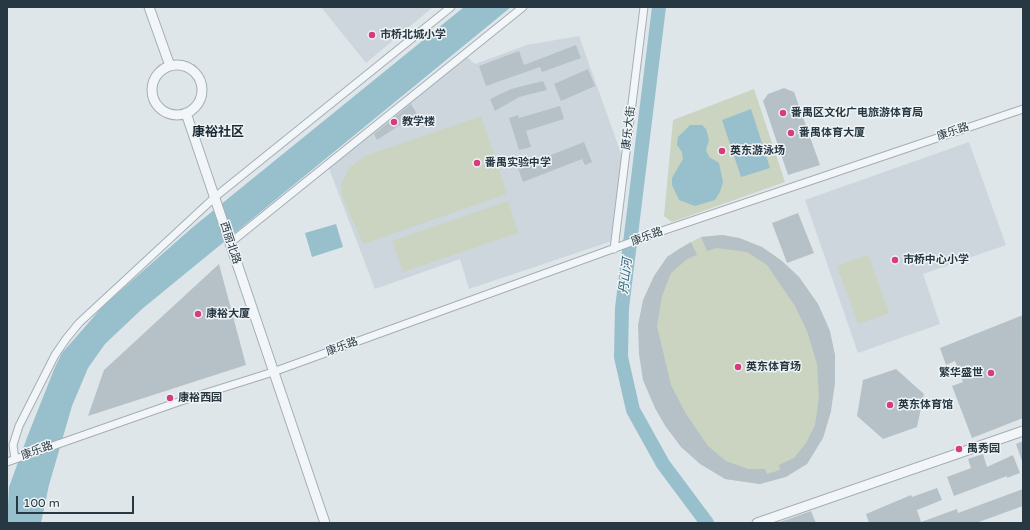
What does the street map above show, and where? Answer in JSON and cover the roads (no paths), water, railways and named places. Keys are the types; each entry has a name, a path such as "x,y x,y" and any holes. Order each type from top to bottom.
{"street":[{"path":"149,7 170,66"},
{"path":"15,459 13,444 19,426 55,355 79,323 215,197 451,7"},
{"path":"230,243 523,7"},
{"name":"康乐大街","path":"614,249 644,7"},
{"path":"183,65 194,71 201,82 202,94 197,106 186,113 175,115 164,111 156,103 152,93 154,81 160,72 170,66 183,65"},
{"name":"康乐路","path":"7,462 181,401 273,372 662,231 1023,109"},
{"name":"西丽北路","path":"186,113 325,523"},
{"path":"757,523 1023,431"}],"water":[{"path":"464,7 511,7 142,309 105,344 88,368 72,406 49,485 41,523 7,523 9,487 55,367 62,353 103,306 193,227"},
{"path":"751,109 770,168 741,177 722,120"},
{"path":"690,125 702,125 706,129 709,140 706,150 709,157 719,163 723,182 720,192 715,200 695,206 679,200 672,185 672,178 683,159 682,152 677,145 678,137"},
{"path":"336,224 343,247 312,257 305,233"}],"waterway":[{"name":"丹山河","path":"659,7 622,308 621,357 633,410 663,464 707,523"}],"place":[{"name":"市桥北城小学","path":"372,35"},
{"name":"番禺区文化广电旅游体育局","path":"783,113"},
{"name":"教学楼","path":"394,122"},
{"name":"番禺体育大厦","path":"791,133"},
{"name":"英东游泳场","path":"722,151"},
{"name":"番禺实验中学","path":"477,163"},
{"name":"市桥中心小学","path":"895,260"},
{"name":"康裕大厦","path":"198,314"},
{"name":"英东体育场","path":"738,367"},
{"name":"繁华盛世","path":"991,373"},
{"name":"康裕西园","path":"170,398"},
{"name":"英东体育馆","path":"890,405"},
{"name":"禺秀园","path":"959,449"}],"district":[{"name":"康裕社区","path":"218,133"}]}
